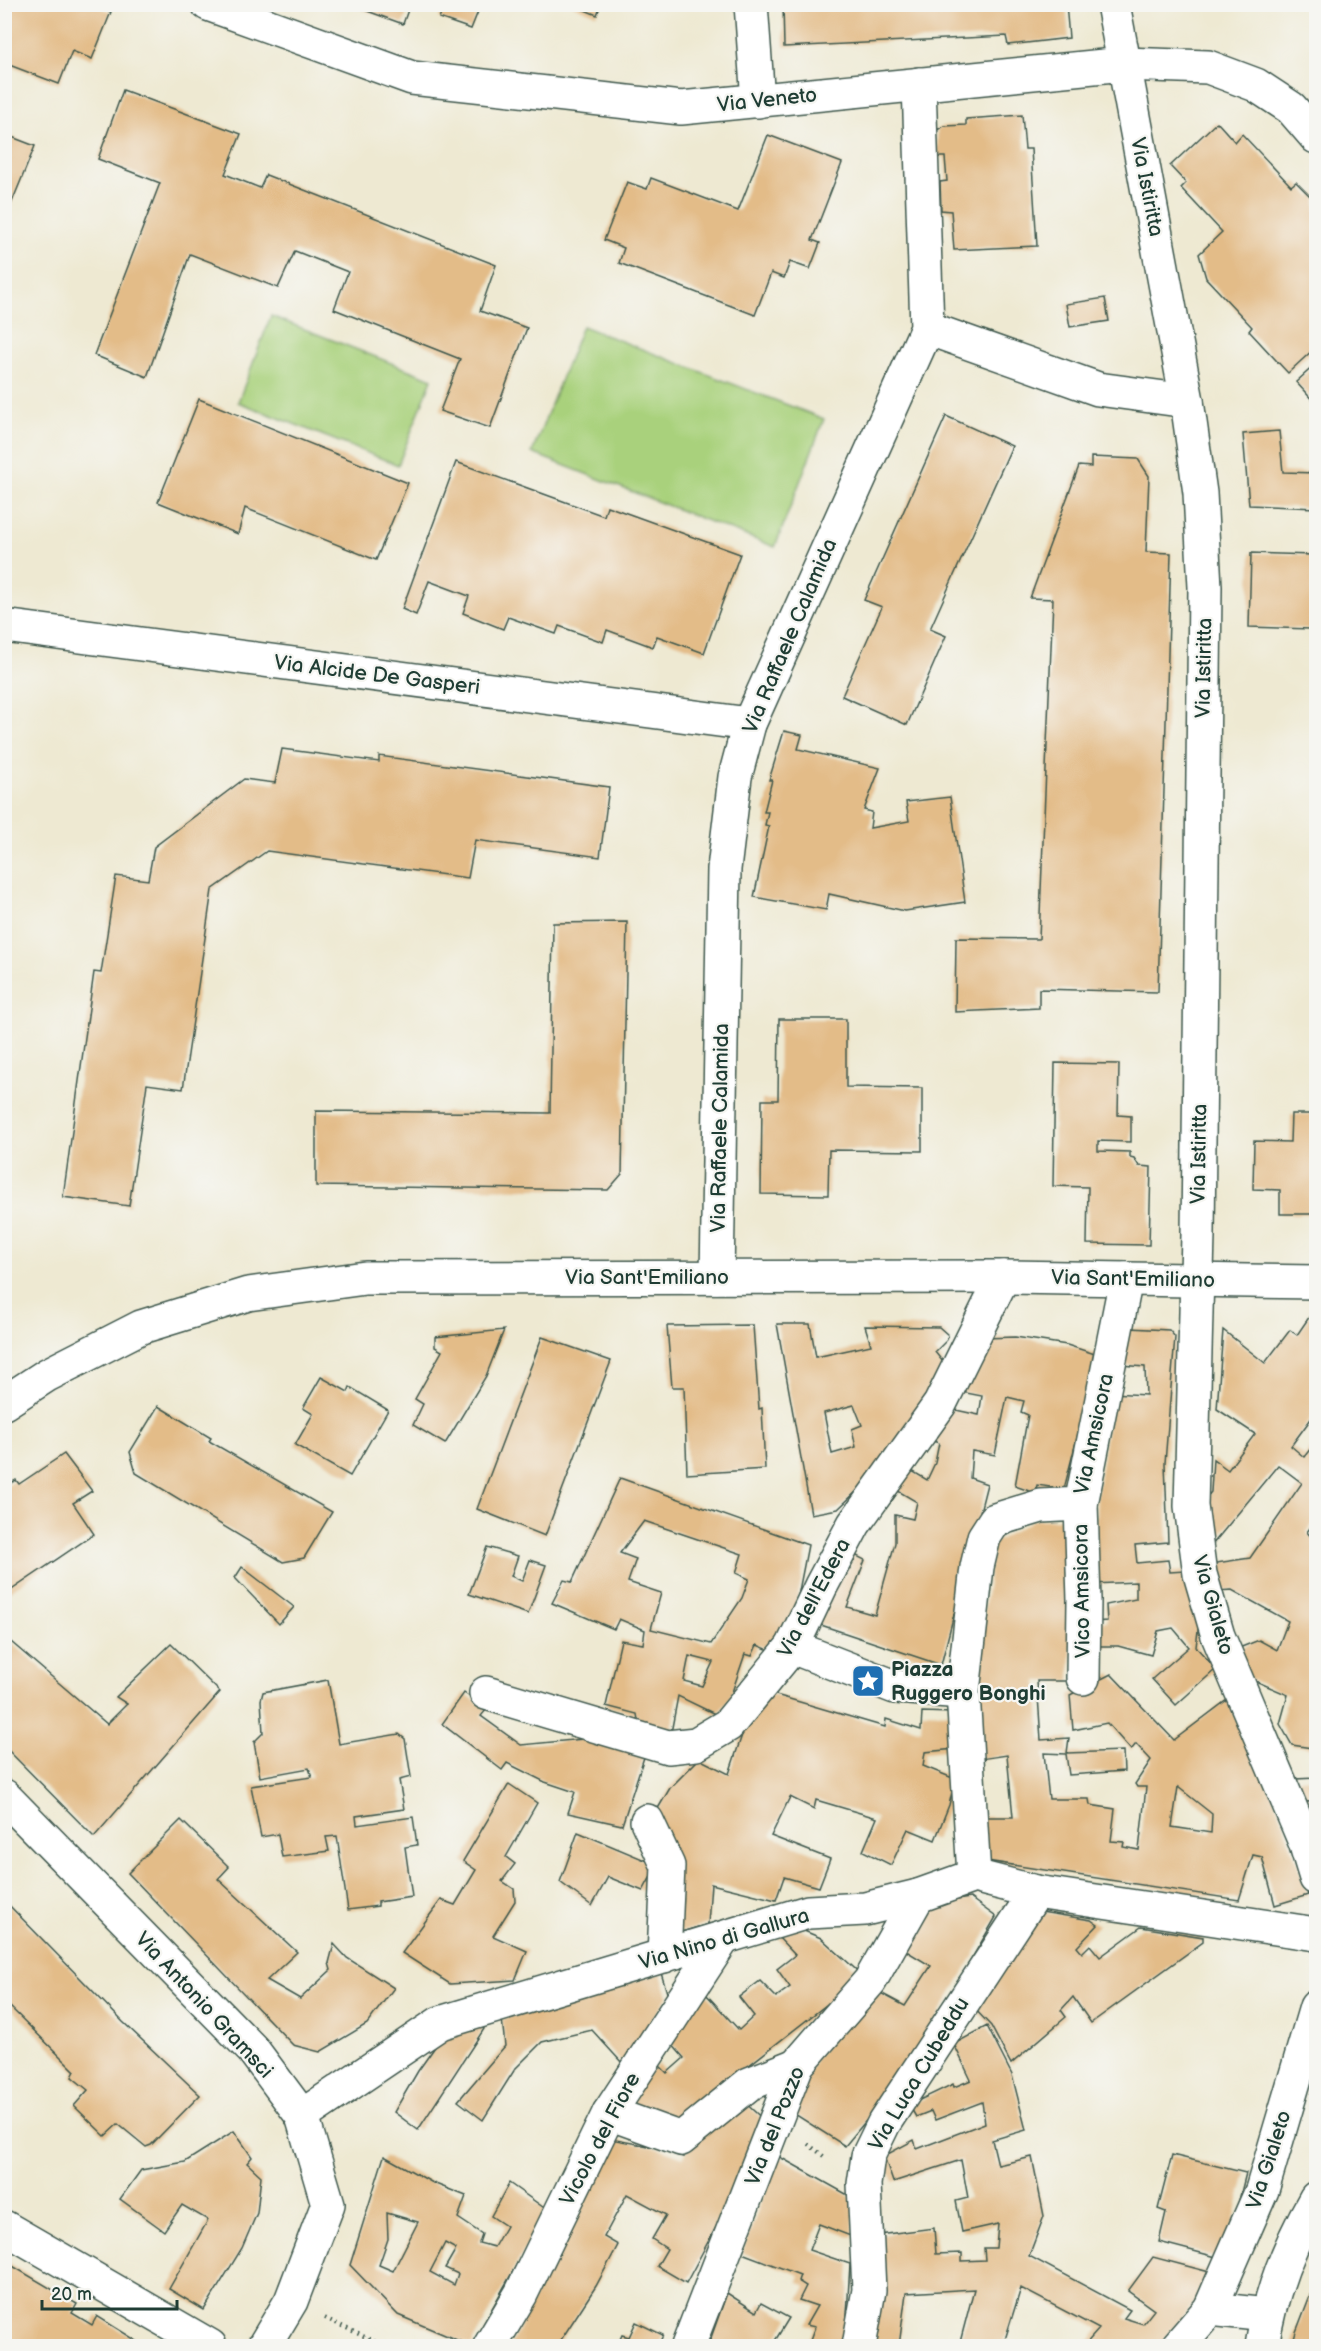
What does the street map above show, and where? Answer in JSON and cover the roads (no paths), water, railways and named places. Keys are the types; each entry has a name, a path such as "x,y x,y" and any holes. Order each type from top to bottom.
{"street":[{"path":"751,4 758,101"},
{"name":"Via Istiritta","path":"1113,4 1187,401 1200,493 1205,587 1198,1279"},
{"name":"Via Veneto","path":"214,6 412,78 681,108 1124,64 1208,67 1256,85 1291,108 1317,137"},
{"name":"Via Raffaele Calamida","path":"717,1276 724,869 735,777 749,724 927,328 919,84"},
{"path":"927,328 1098,389 1187,401"},
{"name":"Via Alcide De Gasperi","path":"4,626 749,724"},
{"name":"Via Sant'Emiliano","path":"4,1403 47,1375 141,1327 248,1294 365,1278 1003,1277 1317,1282"},
{"name":"Via dell'Edera","path":"486,1693 668,1747 696,1744 728,1725 792,1647 854,1524 940,1404 1003,1277"},
{"name":"Via Amsicora","path":"974,1876 963,1692 977,1567 984,1537 995,1520 1041,1506 1080,1504 1126,1279"},
{"name":"Via Gialeto","path":"1198,1279 1191,1506 1200,1574 1218,1636 1305,1842 1317,1878"},
{"name":"Vico Amsicora","path":"1080,1504 1084,1600 1083,1678"},
{"path":"792,1647 895,1687 963,1692"},
{"name":"Via Antonio Gramsci","path":"4,1796 253,2050 302,2116 328,2204 291,2301 264,2346"},
{"path":"647,1821 668,1866 664,1956"},
{"path":"974,1876 1036,1892 1317,1934"},
{"name":"Via Nino di Gallura","path":"302,2116 440,2023 808,1912 865,1909 918,1896 974,1876"},
{"name":"Via Luca Cubeddu","path":"859,2346 869,2290 864,2184 868,2156 884,2123 1036,1892"},
{"name":"Via del Pozzo","path":"687,2346 797,2065 870,1981 918,1896"},
{"name":"Vicolo del Fiore","path":"490,2346 520,2294 609,2113 723,1939"},
{"name":"Via Gialeto","path":"1178,2346 1210,2309 1262,2190 1317,2007"},
{"path":"609,2113 681,2139 749,2084 797,2065"},
{"path":"1210,2309 1264,2331 1282,2266 1317,2198"},
{"path":"4,2227 210,2346"}],"place":[{"name":"Piazza Ruggero Bonghi","path":"868,1681"}]}
